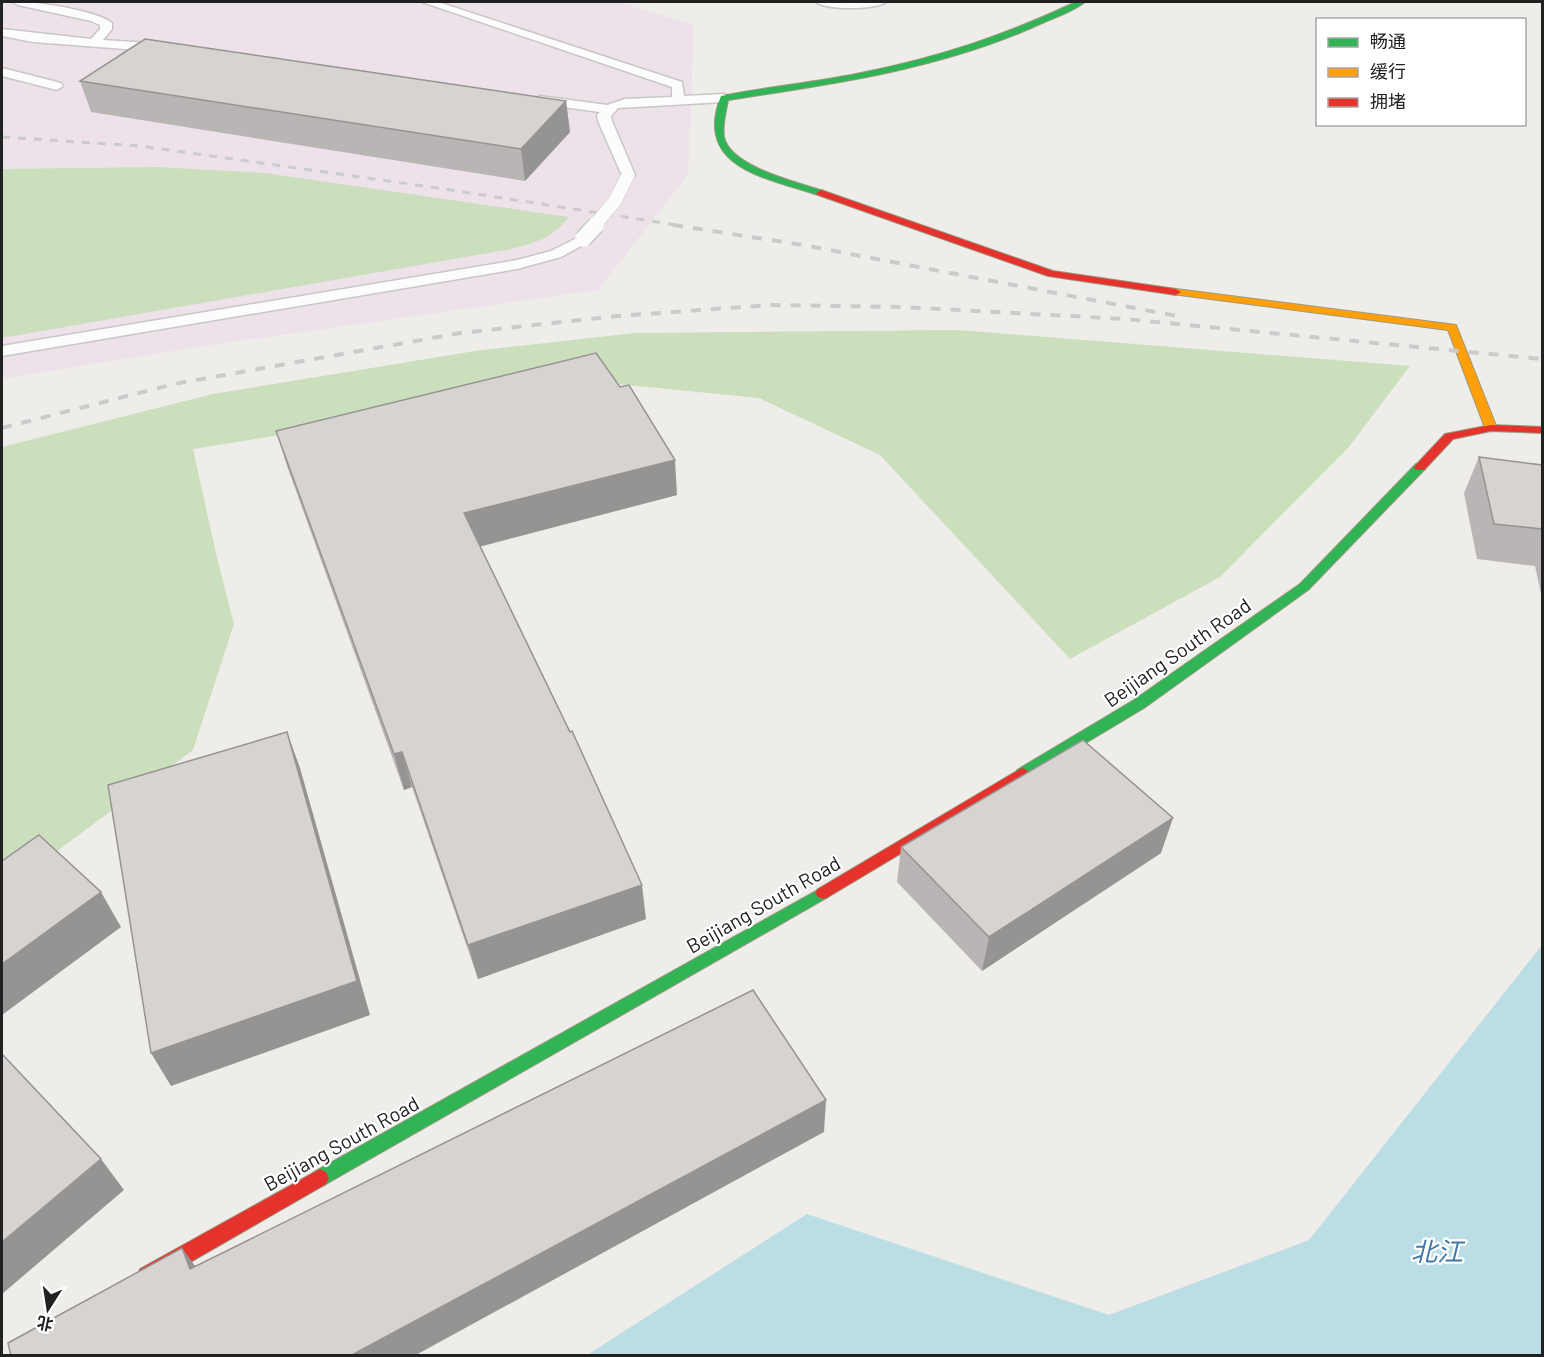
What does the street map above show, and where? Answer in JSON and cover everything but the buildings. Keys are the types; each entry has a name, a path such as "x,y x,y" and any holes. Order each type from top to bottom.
{"street":[{"path":"1081,2 987,43 935,58 827,81 724,98 719,128 723,152 733,160 753,169 1051,274 1452,327 1491,428"},
{"name":"Beijiang South Road","path":"133,1283 770,924 1139,704 1304,587 1449,436 1491,428 1542,430"}],"lane":[{"path":"18,2 106,22 106,29 95,42"},
{"path":"428,2 678,85 678,100"},
{"path":"822,2 859,5 880,2"},
{"path":"2,33 33,38 176,50"},
{"path":"2,72 57,86"},
{"path":"526,98 608,110"},
{"path":"2,351 517,264 556,254 583,240 619,194 628,175 605,122 604,115 608,110 624,103 724,98"}],"shaded area":[{"path":"2,2 618,2 694,25 688,175 598,290 204,346 2,379"}],"green space":[{"path":"157,167 265,173 569,217 543,239 511,249 2,338 2,169"},
{"path":"958,330 1410,366 1348,448 1220,577 1070,659 880,455 759,398 607,383 193,449 234,624 193,750 2,892 2,447 213,394 475,351 635,333"}],"water":[{"name":"北江","path":"1542,945 1542,1355 587,1355 807,1214 1109,1315 1309,1240"}],"railway":[{"path":"2,137 141,146 438,188 683,226"},
{"path":"673,225 803,245 1182,317"},
{"path":"2,428 174,384 460,333 618,316 771,305 903,307 1125,319 1542,359"}],"traffic: fast":[{"path":"821,193 748,167 725,150 720,140 719,130 724,98 855,77 952,54 1009,35 1081,2"},
{"path":"1022,774 1139,704 1304,587 1420,467"},
{"path":"320,1178 823,893"}],"traffic: slow":[{"path":"1176,292 1452,327 1491,428"}],"traffic: jam":[{"path":"821,193 1051,274 1176,292"},
{"path":"1420,467 1449,436 1491,428 1542,430"},
{"path":"823,893 1022,774"},
{"path":"147,1276 320,1178"}]}
